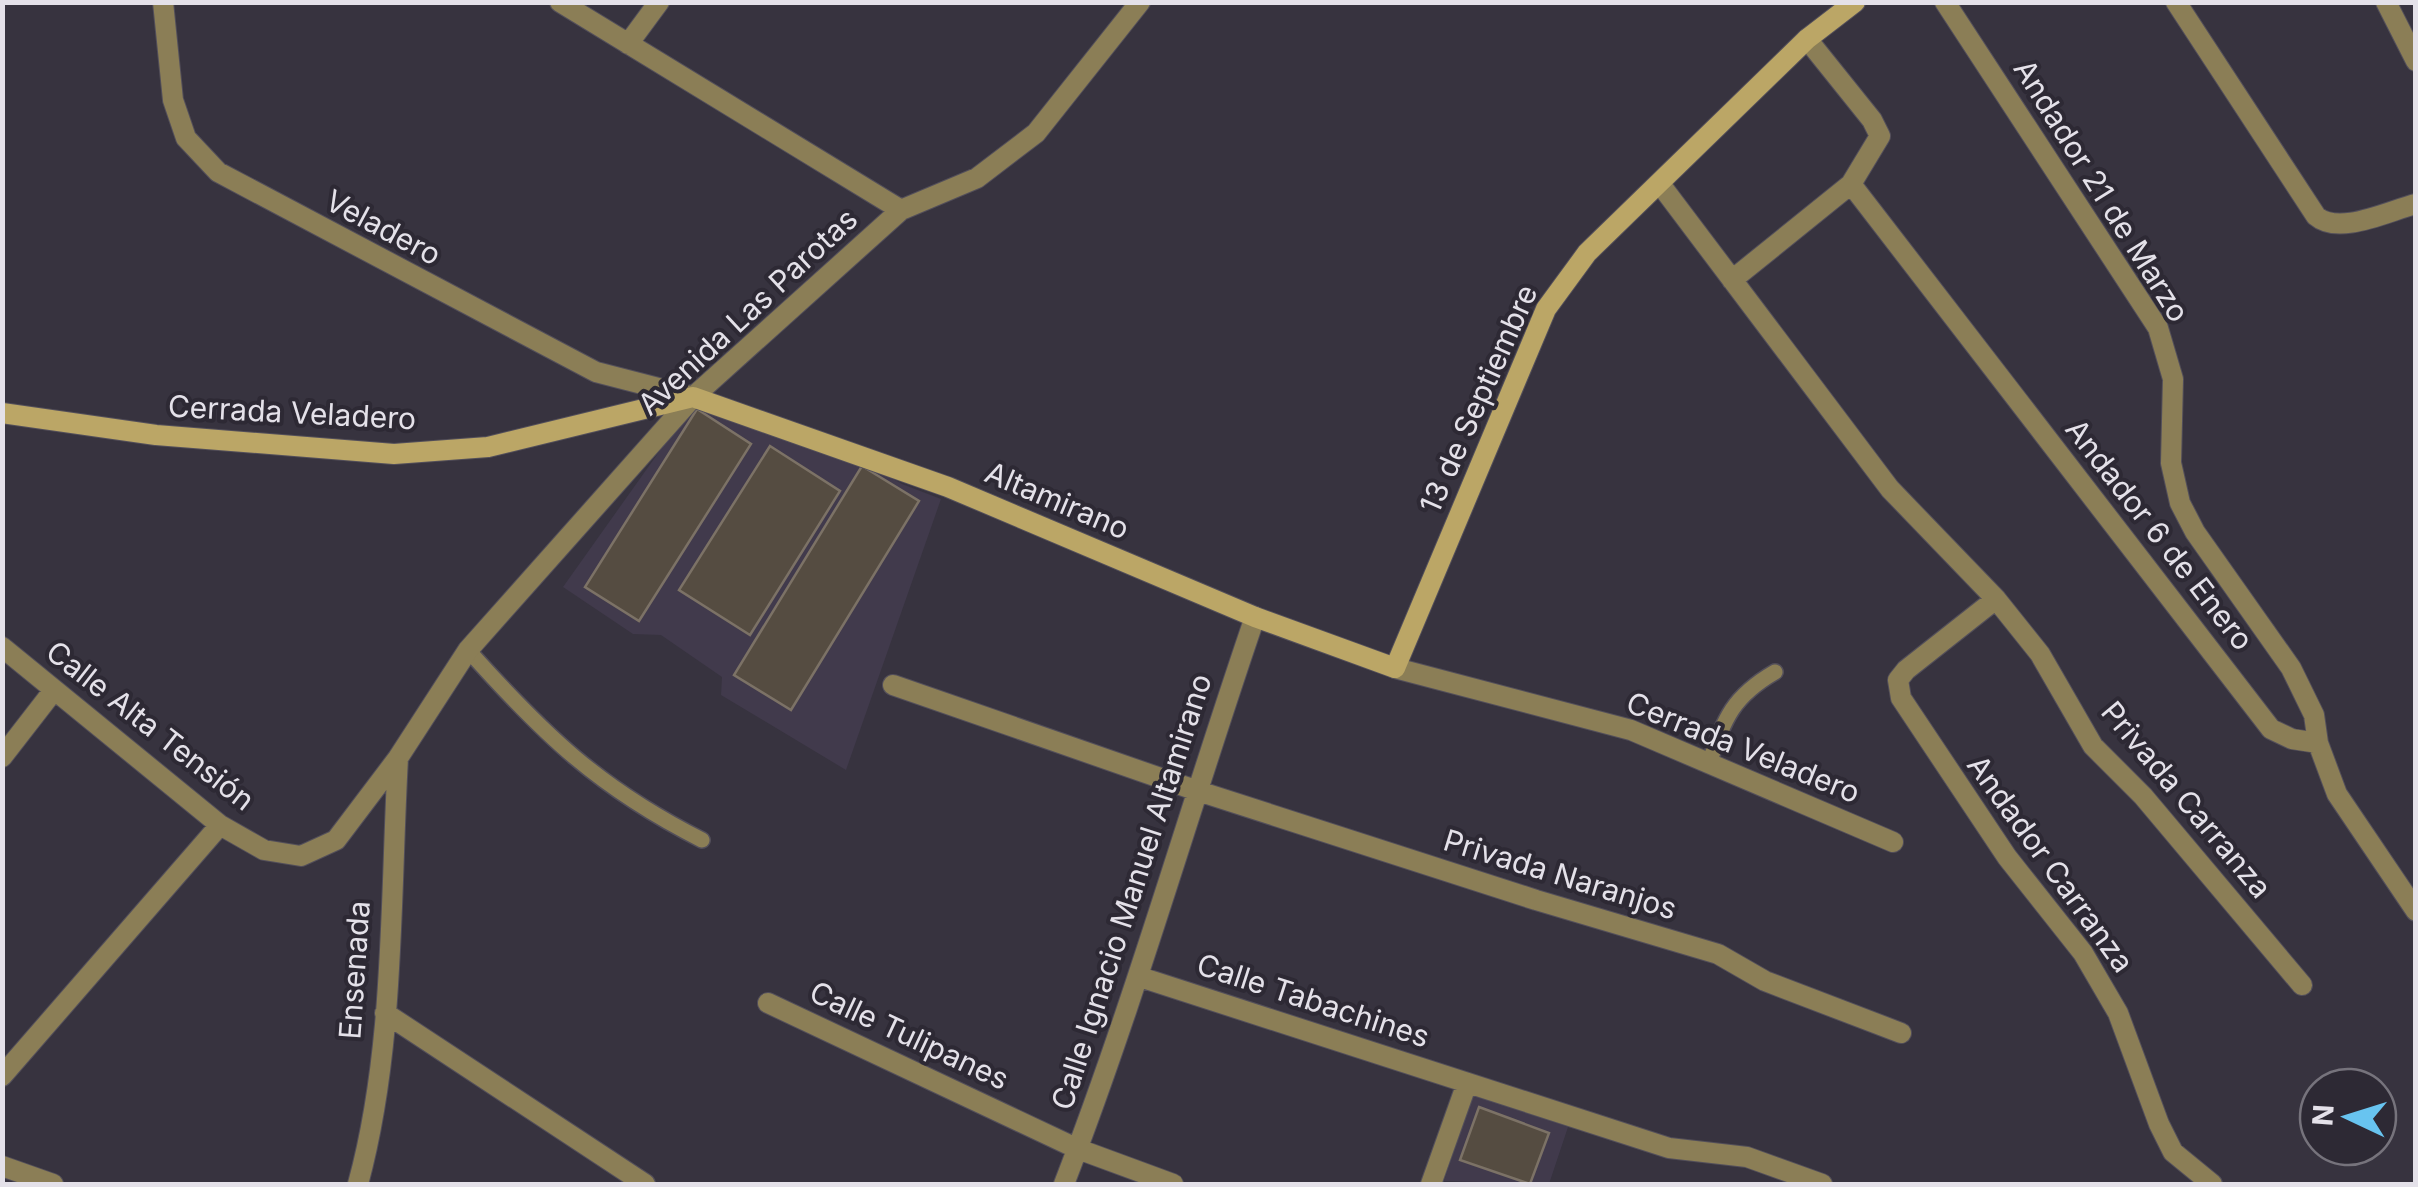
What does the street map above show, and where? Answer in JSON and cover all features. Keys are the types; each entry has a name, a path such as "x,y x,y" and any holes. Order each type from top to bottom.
{"street":[{"name":"Veladero","path":"163,2 173,100 186,138 218,172 596,372 693,398"},
{"path":"560,2 900,210"},
{"path":"628,44 659,2"},
{"name":"Avenida Las Parotas","path":"398,758 468,650 693,398 900,210 977,178 1036,134 1140,2"},
{"name":"13 de Septiembre","path":"1395,668 1546,309 1588,253 1807,39 1855,2"},
{"name":"Andador 21 de Marzo","path":"1945,2 2158,328 2172,379 2170,463 2180,503 2195,532 2291,668 2314,715 2318,743"},
{"path":"2176,2 2325,224 2416,204"},
{"path":"2386,2 2416,61"},
{"path":"1732,280 1851,184 1880,136 1872,120 1807,39"},
{"path":"1660,184 1890,489 1996,599"},
{"name":"Andador 6 de Enero","path":"1851,184 2271,729 2292,739 2318,743"},
{"name":"Cerrada Veladero","path":"2,413 156,435 394,454 488,447 693,398"},
{"name":"Altamirano","path":"693,398 948,488 1254,617 1395,668"},
{"name":"Andador Carranza","path":"1996,599 1898,680 1900,698 1945,770 2083,954 2118,1013 2158,1124 2173,1152 2212,1184"},
{"name":"Privada Carranza","path":"1996,599 2040,654 2093,746 2143,796 2302,984"},
{"name":"Calle Ignacio Manuel Altamirano","path":"1064,1184 1140,977 1196,790 1254,617"},
{"name":"Calle Alta Tensión","path":"2,646 220,825 264,850 301,856 336,840 398,758"},
{"name":"Cerrada Veladero","path":"1395,668 1631,730 1893,842"},
{"name":"Privada Naranjos","path":"893,686 1196,790 1536,900 1718,954 1765,981 1901,1033"},
{"path":"2,757 54,690"},
{"path":"2318,743 2337,794 2416,912"},
{"name":"Ensenada","path":"358,1184 370,1140 384,1012 398,758"},
{"path":"2,1076 220,825"},
{"name":"Calle Tabachines","path":"1140,977 1669,1148 1747,1157 1822,1184"},
{"name":"Calle Tulipanes","path":"768,1003 1078,1149 1173,1184"},
{"path":"384,1012 645,1184"},
{"path":"1432,1184 1467,1083"},
{"path":"2,1166 53,1184"}],"lane":[{"path":"468,650 540,730 588,772 637,807 702,840"},
{"path":"1709,763 1724,720 1745,690 1775,672"}],"shaded area":[{"path":"693,404 863,462 902,484 941,499 846,770 721,695 722,677 661,635 633,634 563,587"},
{"path":"1473,1095 1568,1127 1549,1184 1444,1181"}],"building":[{"path":"697,409 751,444 639,621 585,587"},
{"path":"770,446 840,491 750,635 679,590"},
{"path":"862,466 919,501 791,710 734,675"},
{"path":"1479,1107 1549,1133 1530,1184 1460,1160"}]}
